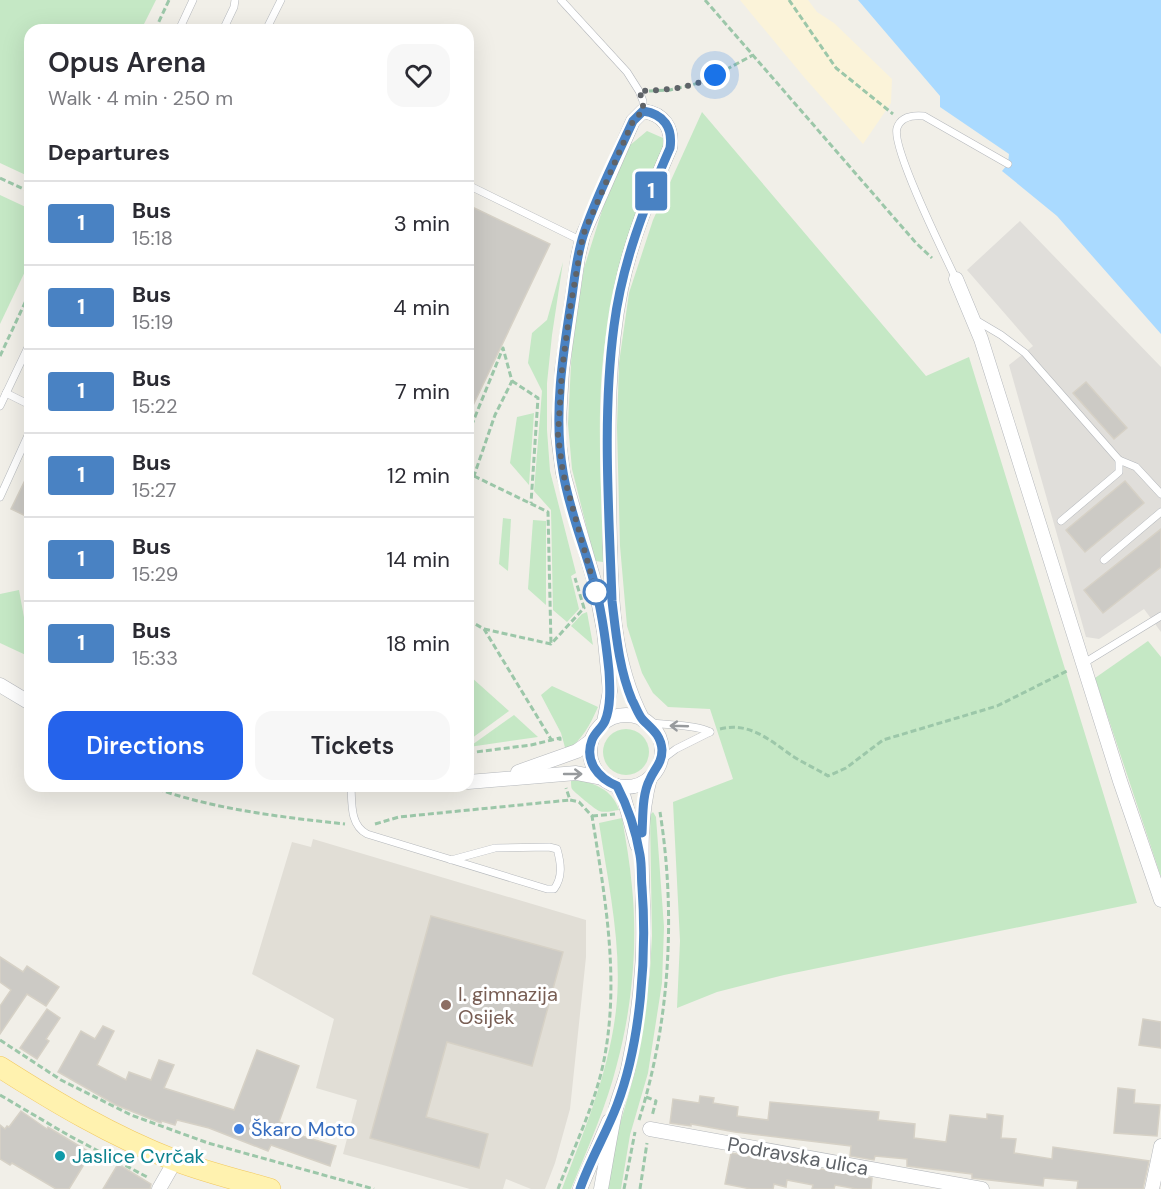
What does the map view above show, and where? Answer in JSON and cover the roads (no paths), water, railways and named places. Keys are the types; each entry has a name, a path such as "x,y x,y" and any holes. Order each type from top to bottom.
{"main road":[{"path":"0,1067 89,1120 175,1161 270,1189"}],"street":[{"path":"601,1189 617,1106 628,1069 637,1015 643,968 644,910 640,856 646,794 650,778 660,761 662,750 655,730 645,721 627,685 612,601 608,429 614,325 631,246 644,207 670,148 672,137 669,127 661,117 643,111 633,121 611,168 582,241 562,370 558,436 565,482 595,584 601,614 609,683 604,722"},
{"path":"956,279 985,350 1120,781 1161,900"},
{"path":"0,685 24,699"},
{"path":"602,778 592,764 590,753 591,741 596,731 604,722 615,717 626,715 645,721"},
{"path":"502,778 577,751 591,741"},
{"path":"474,781 585,774 602,778 617,786 628,787 650,778"},
{"path":"617,786 629,812 640,856"},
{"path":"580,1189 617,1106"},
{"name":"Podravska ulica","path":"650,1129 982,1189"},
{"path":"1152,1189 1161,1146"},
{"path":"160,1187 175,1161"}],"lane":[{"path":"182,24 193,0"},
{"path":"226,24 235,0"},
{"path":"269,24 281,0"},
{"path":"561,0 627,72 639,91 643,101 643,111"},
{"path":"956,279 930,224 897,142 896,130 901,120 913,115 924,116 1008,164"},
{"path":"474,188 582,241"},
{"path":"972,317 1024,353 1119,460 1136,467 1161,494"},
{"path":"0,406 24,356"},
{"path":"6,393 24,402"},
{"path":"0,497 24,444"},
{"path":"1061,521 1119,472 1119,460"},
{"path":"1104,560 1161,512"},
{"path":"1084,663 1161,616"},
{"path":"645,721 668,726 700,726 710,732 676,749 660,761"},
{"path":"352,792 354,819 359,830 367,834 451,860 547,889 554,889 559,883 560,859 557,849 495,848 451,860"}],"water":[{"path":"858,0 1161,0 1161,334 1057,216 1002,171 1008,164 1009,154 940,107 940,96"}],"place":[{"name":"I. gimnazija Osijek","path":"446,1005"},
{"name":"Škaro Moto","path":"239,1129"},
{"name":"Jaslice Cvrčak","path":"60,1156"}]}
